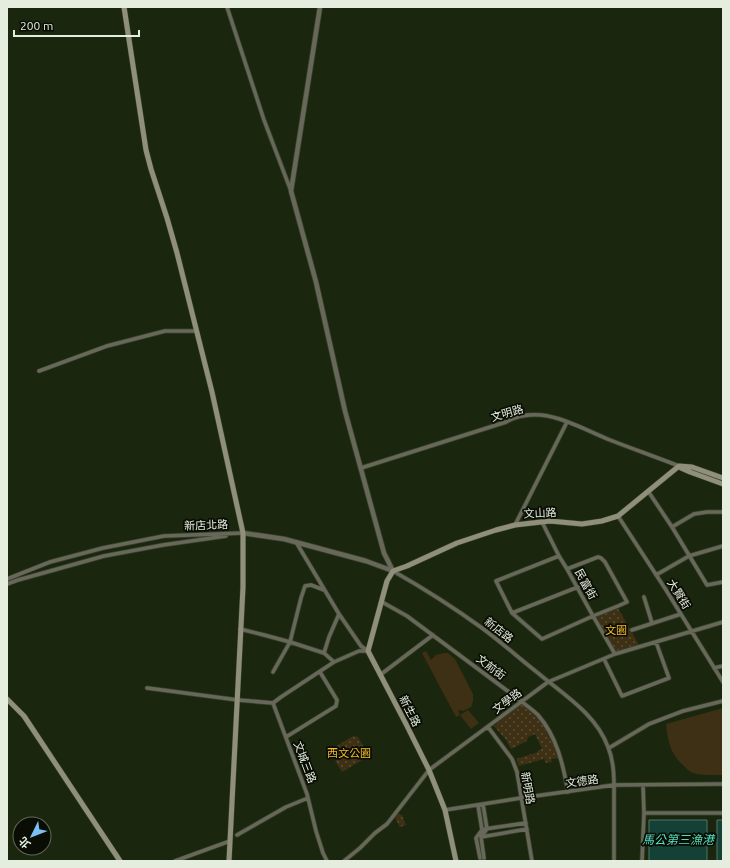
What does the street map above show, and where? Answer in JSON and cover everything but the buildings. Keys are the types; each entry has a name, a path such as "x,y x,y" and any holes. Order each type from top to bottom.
{"main road":[{"path":"124,7 146,150 177,253 214,402 243,533 243,587 229,861"},
{"path":"679,466 692,467 723,478"},
{"path":"679,466 690,472 723,484"},
{"name":"文山路","path":"392,571 407,566 457,543 515,525 542,522 582,524 602,522 618,516 679,466"},
{"path":"368,651 387,581 392,571"},
{"name":"新生路","path":"368,651 429,770 445,810 456,861"},
{"path":"7,699 24,716 120,861"}],"street":[{"path":"227,7 264,120 291,191 316,282 344,411 384,553 392,571"},
{"path":"291,191 320,7"},
{"path":"39,371 107,346 165,331 196,330"},
{"name":"文明路","path":"361,468 506,422 513,418 528,415 542,415 567,422 679,466"},
{"path":"515,525 567,422"},
{"path":"648,491 707,585 723,582"},
{"path":"672,527 694,514 723,512"},
{"name":"大賢街","path":"618,516 723,682"},
{"name":"民富街","path":"542,522 559,556 568,569 615,654"},
{"name":"新店路","path":"243,533 296,542 366,561 392,571 424,589 472,621 578,705 595,723 604,736 609,748 614,785 614,861"},
{"name":"新店北路","path":"7,579 50,562 103,548 164,536 243,533"},
{"name":"新店北路","path":"7,584 104,556 163,545 243,533"},
{"path":"296,542 339,614 361,646 368,651"},
{"path":"656,575 689,556 723,546"},
{"path":"559,556 496,581 512,614 542,639 627,602 602,558 598,557 568,569"},
{"path":"273,672 290,642 305,586 311,585 325,591"},
{"path":"512,614 578,587"},
{"path":"644,597 652,623"},
{"name":"文前街","path":"382,602 407,616 522,701 538,716 552,735 560,752 568,792"},
{"path":"324,653 339,614"},
{"path":"632,630 681,614"},
{"name":"文學路","path":"344,861 387,824 429,770 548,682 615,654 723,622"},
{"path":"240,629 290,642 324,653 334,662"},
{"path":"380,675 433,635"},
{"path":"604,659 622,696 670,678 656,642"},
{"path":"147,688 273,703 334,662 359,651 368,651"},
{"path":"714,668 723,666"},
{"path":"286,737 336,706 337,700 320,672"},
{"path":"609,748 649,724 683,711 723,702"},
{"name":"文城三路","path":"273,703 308,798 322,853 327,861"},
{"name":"新明路","path":"488,727 512,759 517,772 532,861"},
{"name":"文德路","path":"445,810 614,785 723,784"},
{"path":"642,861 644,813 643,785"},
{"path":"237,836 281,810 308,798"},
{"path":"483,804 488,829"},
{"path":"478,805 482,830 479,837 482,858"},
{"path":"644,813 723,813"},
{"path":"482,830 526,823"},
{"path":"479,837 488,829"},
{"path":"479,837 527,829"},
{"path":"175,861 230,841"}],"green space":[{"name":"文園","path":"618,608 639,645 616,653 595,617"},
{"path":"426,651 431,660 436,655 444,653 448,653 455,659 473,694 471,707 463,711 458,710 460,715 456,717 422,653"},
{"path":"521,702 537,717 550,735 560,758 551,759 552,762 546,763 544,759 519,766 516,759 538,752 538,750 542,749 535,734 528,737 527,741 511,749 506,740 494,726"},
{"path":"723,708 723,775 702,775 691,772 679,761 670,747 666,724"},
{"path":"468,710 479,723 471,729 460,715"},
{"name":"西文公園","path":"353,736 358,737 369,756 342,772 332,753 333,748"},
{"path":"398,814 402,815 406,825 400,827 395,818"}],"water":[{"name":"馬公第三漁港","path":"649,820 707,820 707,861 649,861"},
{"name":"馬公第三漁港","path":"717,820 723,820 723,861 717,861"}]}
